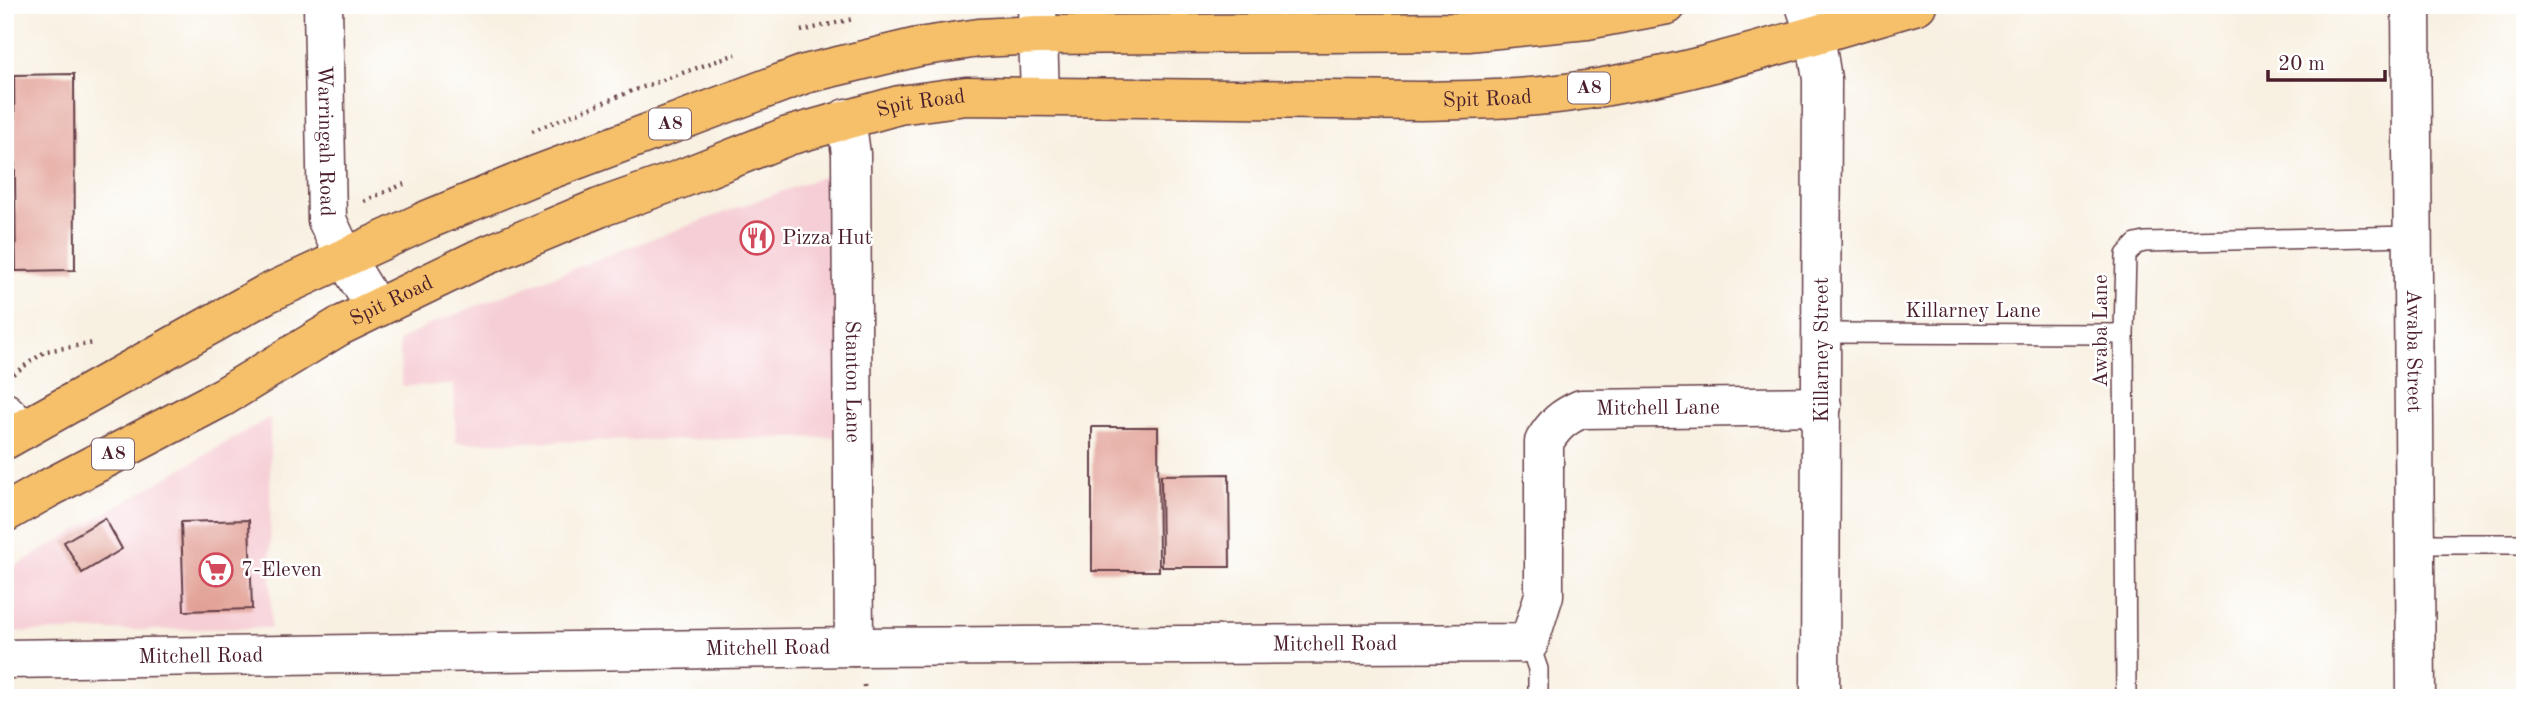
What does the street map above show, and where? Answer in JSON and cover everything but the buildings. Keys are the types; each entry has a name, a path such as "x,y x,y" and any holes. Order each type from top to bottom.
{"highway":[{"name":"A8","path":"11,427 264,295 427,220 536,175 805,74 918,47 979,38 1037,20 1468,33 1587,20 1667,5"},
{"name":"Spit Road","path":"5,513 223,397 375,307 478,258 599,208 788,136 846,118 899,105 966,96 1490,100 1549,94 1692,68 1810,20 1917,5"}],"street":[{"name":"Warringah Road","path":"323,5 327,220 345,258 375,307"},
{"name":"Awaba Street","path":"2411,5 2416,698"},
{"path":"1037,20 1040,95"},
{"name":"Killarney Street","path":"1810,20 1822,79 1820,698"},
{"name":"Stanton Lane","path":"846,118 850,154 854,647"},
{"name":"Mitchell Lane","path":"1529,643 1544,595 1545,442 1563,417 1580,409 1822,406"},
{"name":"Mitchell Road","path":"5,659 854,647 1529,643"}],"lane":[{"name":"Awaba Lane","path":"2126,698 2126,255 2131,248 2145,242 2411,236"},
{"name":"Killarney Lane","path":"1823,333 2124,334"},
{"path":"2416,544 2525,544"},
{"path":"1529,643 1538,669 1538,698"}],"path":[{"path":"5,379 46,351 100,343"}],"shaded area":[{"path":"838,171 842,437 456,443 454,385 402,386 399,341 430,324"},
{"name":"7-Eleven","path":"270,417 271,628 5,632 5,572"}],"place":[{"name":"Pizza Hut","path":"757,238"},
{"name":"7-Eleven","path":"216,570"}]}
